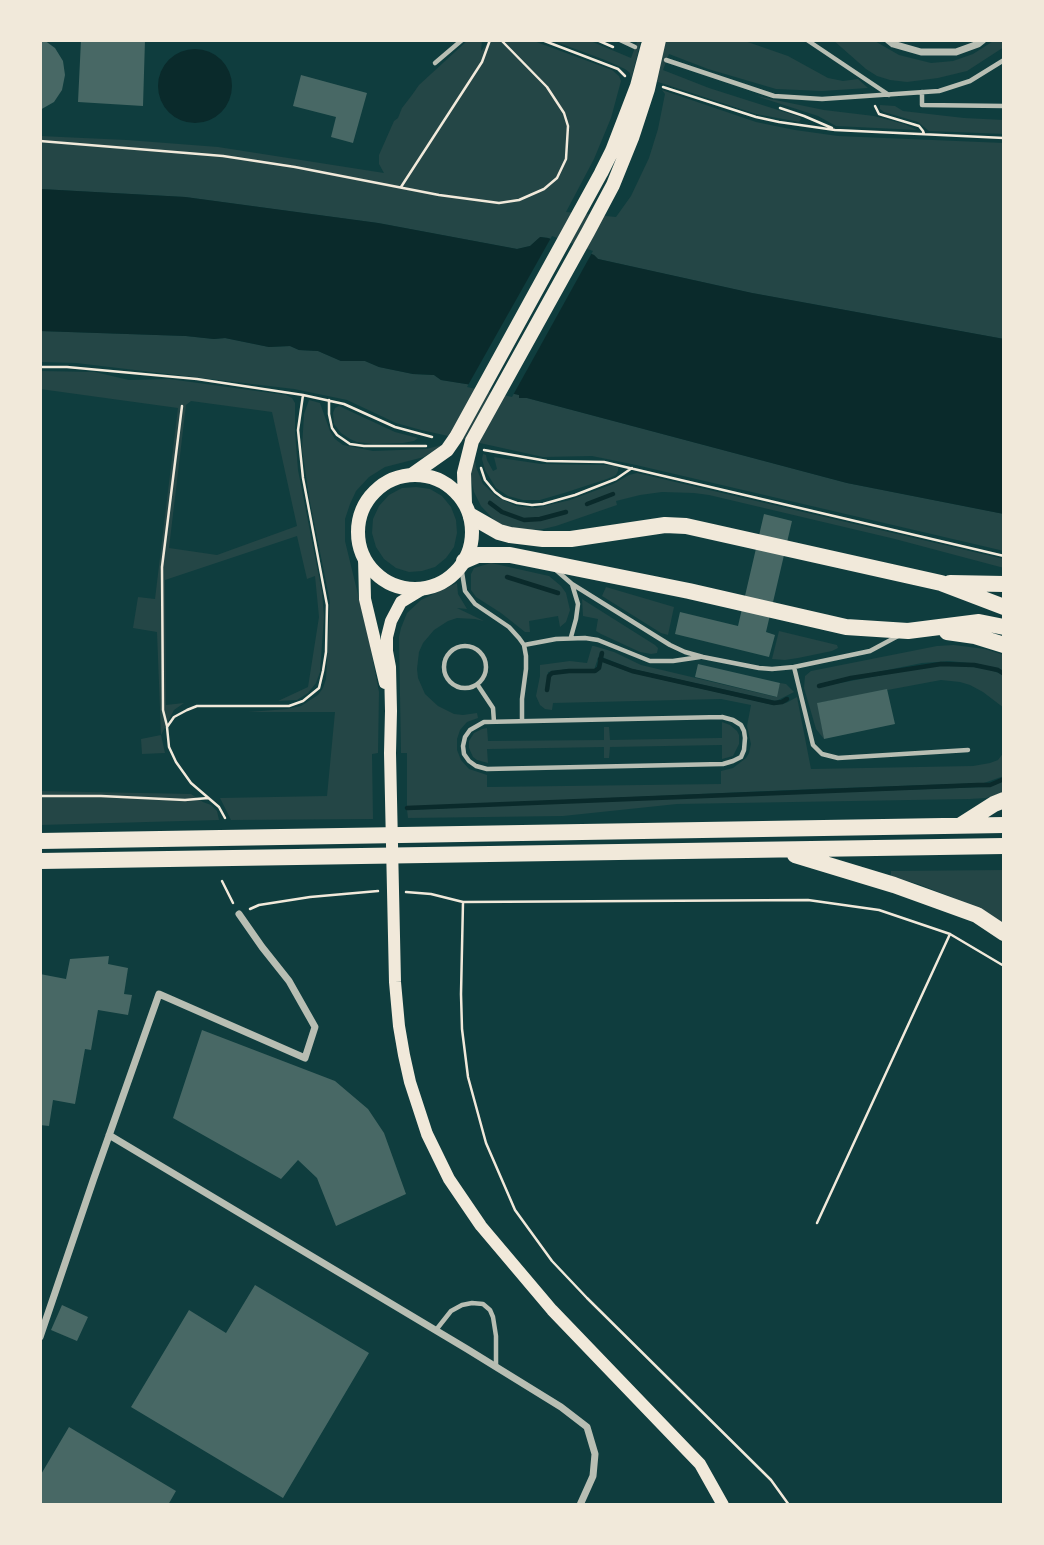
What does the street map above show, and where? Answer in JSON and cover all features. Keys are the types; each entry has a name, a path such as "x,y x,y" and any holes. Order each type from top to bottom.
{"highway":[{"path":"468,510 499,531 543,539 571,538 665,525 686,526 941,583 1004,607"},
{"path":"463,563 478,555 510,555 689,591 846,627 908,631 979,622 1004,627"},
{"path":"941,583 1004,584"},
{"path":"931,629 975,636 1004,645"},
{"path":"961,825 1004,800"},
{"path":"40,841 1004,825"},
{"path":"40,861 1004,846"},
{"path":"779,850 894,885 977,915 1004,933"}],"main road":[{"path":"391,711 365,599 364,557 358,529 360,518 366,503 383,484 413,474 447,450 456,437 612,151 642,88 650,40"},
{"path":"364,557 374,571 391,583 408,588 439,584 448,579 463,563 473,528 464,473 621,166 642,88 659,40"},
{"path":"413,474 441,480 453,488 468,510"},
{"path":"424,588 401,603 391,621 387,651 390,667 395,982 399,1026 410,1082 426,1134 449,1179 481,1226 552,1310 700,1464 723,1505"}],"street":[{"path":"888,40 921,52 956,52 983,40"},
{"path":"40,1337 159,994 305,1058 315,1027 289,981 239,914"},
{"path":"109,1135 436,1330 561,1407 587,1427 595,1454 593,1476 580,1505"}],"lane":[{"path":"435,63 462,40"},
{"path":"620,40 635,47"},
{"path":"807,40 892,95"},
{"path":"666,60 774,96 822,99 939,90 970,81 1003,62"},
{"path":"922,92 922,105 1004,106"},
{"path":"547,562 572,584 660,640 685,652 759,668 794,667 870,651 908,631"},
{"path":"463,563 465,591 475,604 509,627 524,645 526,669 522,721"},
{"path":"571,637 578,604 572,584"},
{"path":"524,645 571,637 598,640 650,661 703,657"},
{"path":"468,645 485,657 486,671 477,684 466,688 458,687 447,679 443,666 454,648 468,645"},
{"path":"794,667 813,745 822,754 838,758 968,750"},
{"path":"477,684 494,708 494,722"},
{"path":"722,717 741,725 745,744 741,757 723,764 487,769 476,766 464,754 465,737 476,725 484,722 522,721 722,717"},
{"path":"436,1330 451,1311 461,1305 483,1304 494,1318 496,1367"}],"path":[{"path":"401,187 482,62 490,40"},
{"path":"40,141 223,156 439,195 499,203 519,200 544,189 557,178 566,159 568,126 564,113 547,87 501,40"},
{"path":"542,40 618,69 642,88 668,87 756,117 779,122 835,130 1004,138"},
{"path":"892,95 895,99 891,101 876,102 879,114 919,126 924,134"},
{"path":"40,367 197,379 303,395 344,404 395,427 432,437"},
{"path":"167,727 174,717 197,706 289,706 303,701 319,688 326,652 327,605 303,478 298,430 303,395"},
{"path":"329,400 332,428 349,444 409,447 432,444"},
{"path":"183,405 162,566 163,710 169,747 176,762 191,783 219,807 225,818"},
{"path":"479,455 479,445 547,461 604,462 1004,556"},
{"path":"479,461 485,480 495,492 517,503 532,505 575,495 616,479 632,468"},
{"path":"40,796 185,800 209,798"},
{"path":"222,881 239,914 259,905 297,899 384,892"},
{"path":"396,892 432,894 463,902 808,900 879,910 950,934 1004,967"},
{"path":"463,902 461,1006 468,1077 486,1143 515,1210 552,1261 771,1480 789,1505"},
{"path":"817,1223 950,934"}],"shaded area":[{"path":"468,40 482,40 481,51 490,40 531,40 612,70 619,76 621,81 611,118 594,159 566,212 616,217 631,196 649,158 665,94 662,90 756,122 795,130 838,136 1004,143 1004,339 752,293 598,259 594,255 548,238 541,237 530,246 517,249 378,223 185,197 40,189 40,136 218,147 384,173 379,164 379,155 402,108 419,85"},
{"path":"551,40 588,40 631,58 637,42 634,40 641,40 631,80 630,73 625,69"},
{"path":"665,40 742,40 788,56 828,78 843,81 858,79 868,88 822,91 776,89 708,69 669,54 663,70 801,119 799,122 756,114 655,81"},
{"path":"833,40 873,40 899,55 931,63 953,61 973,54 995,40 1004,40 1004,47 967,71 907,82 877,76"},
{"path":"188,49 202,49 216,55 226,65 232,86 230,100 216,117 202,123 188,123 174,117 164,107 158,93 158,79 164,65 174,55"},
{"path":"756,96 824,110 874,116 917,130 836,126 818,116"},
{"path":"880,105 895,106 903,111 1004,120 1004,134 929,131 918,122 884,112"},
{"path":"40,189 185,197 378,223 517,249 530,246 540,237 548,238 594,255 598,259 752,293 1004,339 1004,514 847,483 519,398 519,395 441,380 434,375 379,367 365,361 341,361 318,351 299,350 290,346 269,347 225,338 40,331"},
{"path":"40,331 225,338 269,347 290,346 299,350 318,351 341,361 365,361 379,367 413,374 434,375 441,380 519,395 520,398 847,483 1004,514 1004,551 636,465 592,456 543,457 421,430 396,423 347,400 294,389 76,363 40,362"},
{"path":"40,371 95,372 129,380 169,379 292,398 295,403 298,470 322,592 324,617 320,672 308,693 297,700 278,701 308,687 319,617 315,576 307,579 297,536 165,580 166,705 184,703 174,710 161,735 157,632 133,628 138,597 155,599 178,408 40,389","holes":["191,401 272,412 297,526 217,555 169,548 186,405"]},
{"path":"309,400 320,403 330,431 343,445 373,451 426,449 442,445 424,457 385,467 369,477 356,491 345,519 345,541 379,692 378,753 372,754 373,819 231,820 220,798 327,796 335,712 248,712 301,706 318,695 326,679 330,602 302,448 304,414"},
{"path":"339,406 395,432 418,438 403,443 357,442 341,433 334,424 333,413"},
{"path":"474,452 476,467 483,484 497,497 516,506 536,508 570,500 637,473 1004,559 1004,568 895,539 694,493 662,492 640,495 616,501 617,505 556,526 523,531 495,521 481,506 471,479"},
{"path":"483,454 493,471 497,469 494,457 541,464 615,466 618,471 607,479 564,493 540,500 523,500 508,496 496,488 485,470"},
{"path":"402,488 430,489 442,496 451,507 457,533 454,547 435,567 409,572 396,568 384,559 376,547 372,533 373,519 379,506 389,495"},
{"path":"491,563 549,576 566,593 570,610 566,622 560,627 558,616 529,621 530,632 525,632 476,597 471,590 471,574 474,568"},
{"path":"457,583 458,594 467,609 457,608 484,621 457,618 434,630 419,652 418,678 425,694 438,706 454,714 477,713 478,718 467,722 460,730 457,750 469,769 487,775 487,787 721,784 721,771 733,768 746,758 751,744 747,726 751,705 721,699 553,703 552,710 540,705 536,696 540,665 570,661 587,663 592,646 614,652 641,665 776,697 780,683 786,684 794,692 776,701 632,669 602,657 600,652 594,670 568,669 548,672 546,690 549,690 552,674 595,673 599,670 601,661 629,672 773,705 786,703 797,697 811,769 973,766 998,760 1004,752 1004,776 984,783 407,807 407,753 401,753 401,628 407,613 421,600"},
{"path":"606,587 674,607 668,635 602,596"},
{"path":"582,599 655,645 658,648 657,653 640,652 596,631 598,619 583,616"},
{"path":"779,631 837,645 838,648 798,658 772,659"},
{"path":"954,645 985,649 1004,655 1004,672 979,664 949,661 922,663 819,684 819,687 924,667 975,667 1004,675 1004,708 970,685 941,680 818,703 824,739 816,729 804,688 805,676 811,671"},
{"path":"722,722 737,731 739,744 733,756 722,759 722,745 610,747 609,758 604,758 604,747 487,749 488,763 473,757 469,748 469,741 474,733 487,728 488,741 604,740 604,727 609,727 610,740 722,738"},
{"path":"161,735 165,753 142,754 141,739"},
{"path":"1004,781 1004,792 986,798 969,799 677,804 563,816 408,818 407,810 655,798 988,787"},
{"path":"40,791 191,794 211,805 217,811 219,820 40,825"},
{"path":"1004,870 1004,925 954,898 891,876 891,871"}],"pier":[{"path":"552,236 593,251 512,397 467,387"}],"building":[{"path":"40,40 55,48 63,61 65,75 62,90 54,102 40,110"},
{"path":"81,40 145,40 143,106 78,102"},
{"path":"301,75 367,93 353,143 331,137 336,117 293,106"},
{"path":"764,514 792,521 766,632 775,635 769,657 675,634 680,612 738,626"},
{"path":"698,664 780,683 777,697 695,677"},
{"path":"887,689 895,724 824,739 817,703"},
{"path":"109,956 108,964 128,968 124,994 132,995 128,1015 98,1010 91,1050 85,1049 75,1104 53,1100 49,1126 40,1125 40,974 66,979 70,959"},
{"path":"202,1030 335,1081 368,1109 384,1133 406,1194 336,1226 317,1178 298,1160 281,1179 173,1118"},
{"path":"255,1285 369,1353 283,1498 131,1407 189,1310 226,1333"},
{"path":"62,1305 88,1317 77,1341 51,1330"},
{"path":"69,1427 176,1491 168,1505 40,1505 40,1476"}],"waterway":[{"path":"587,504 613,494"},
{"path":"490,503 502,512 524,520 566,512"},
{"path":"507,577 558,593"},
{"path":"547,690 552,673 595,671 599,668 602,653"},
{"path":"600,659 632,671 774,703 787,699"},
{"path":"819,686 851,678 941,664 974,665 998,670 1004,674"},
{"path":"407,808 990,785 1004,779"}]}
